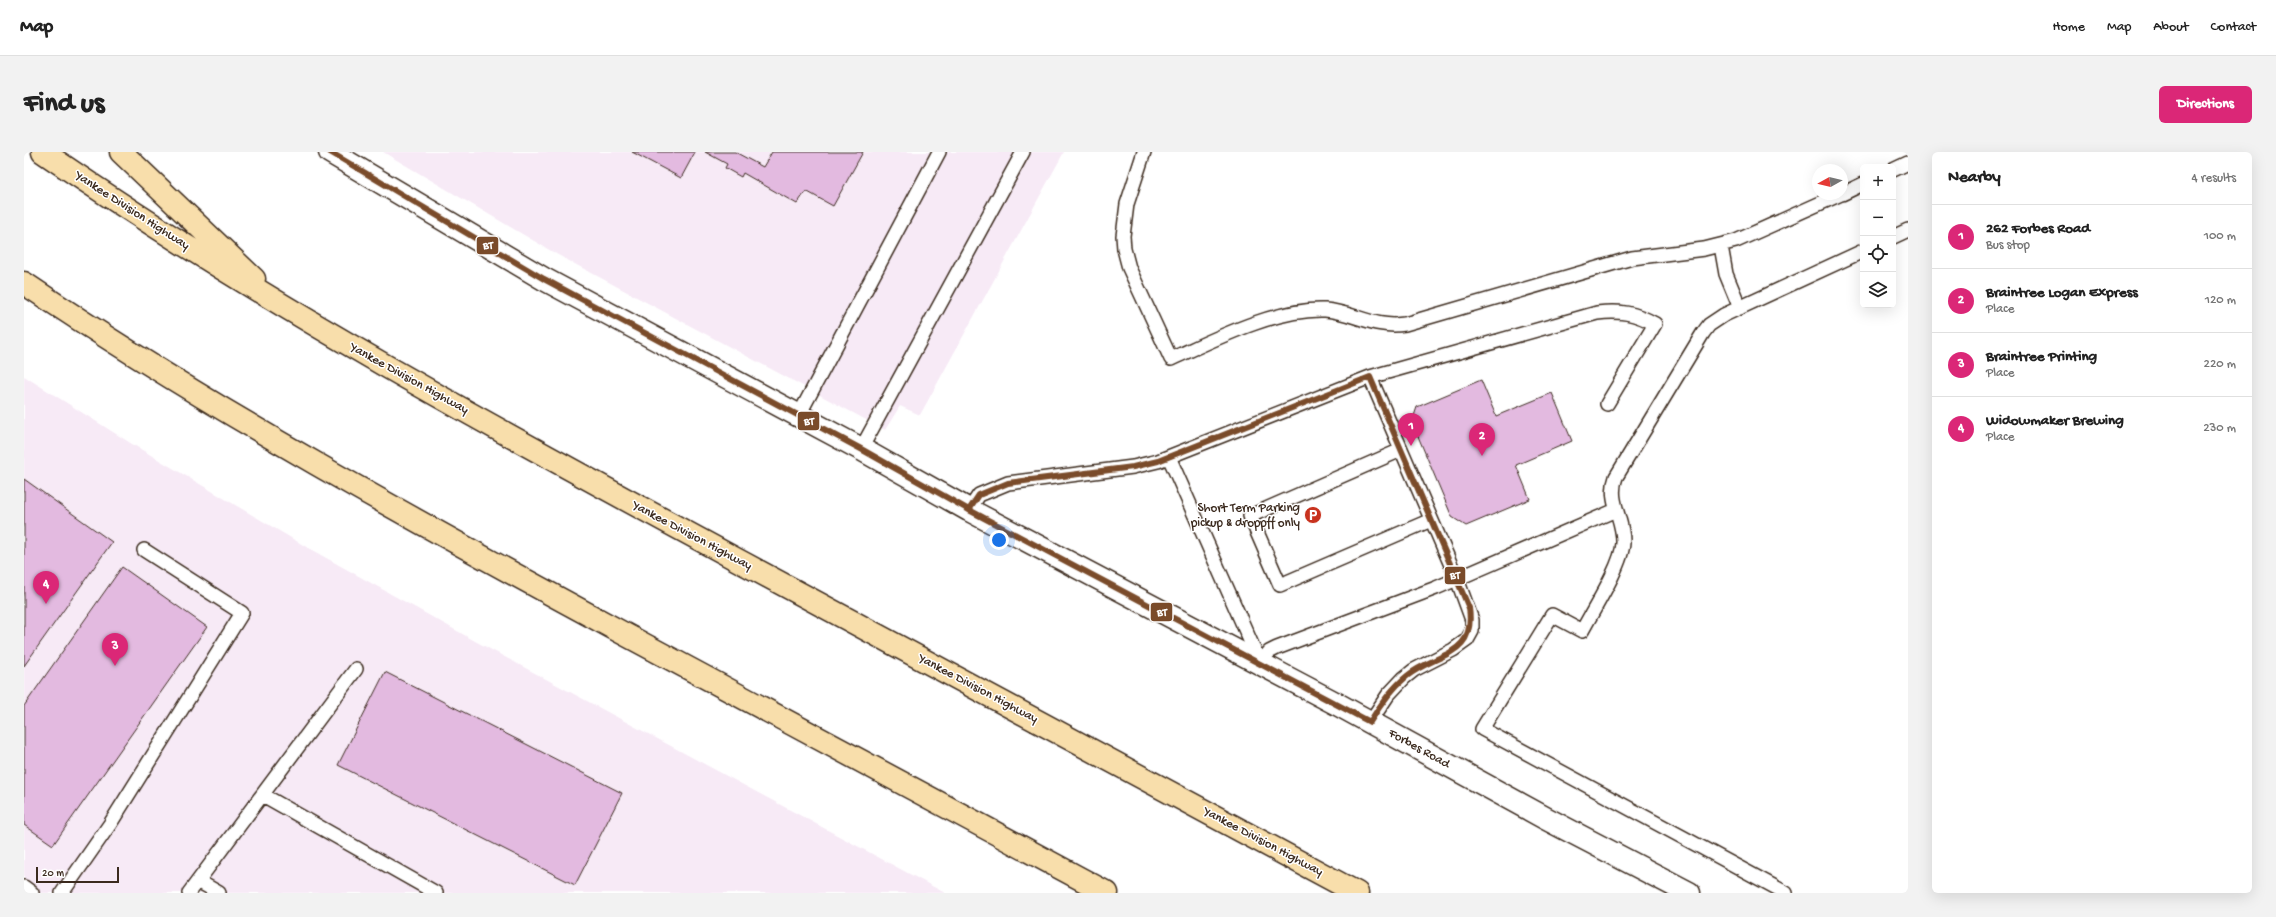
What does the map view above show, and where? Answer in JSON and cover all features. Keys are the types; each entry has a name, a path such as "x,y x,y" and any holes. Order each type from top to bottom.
{"highway":[{"name":"Yankee Division Highway","path":"43,152 166,234 284,307 587,479 1357,893"},
{"path":"121,152 284,307"},
{"path":"24,283 89,327 250,426 417,521 1107,893"}],"street":[{"name":"Forbes Road","path":"330,152 544,279 861,449 969,510 1260,663 1689,893"}],"lane":[{"path":"799,416 939,152"},
{"path":"861,449 1023,152"},
{"path":"1144,152 1127,204 1123,236 1124,249 1129,268 1171,359 1233,331 1292,313 1326,310 1373,324 1396,326 1632,258 1721,246 1753,234 1829,200"},
{"path":"1896,169 1908,163"},
{"path":"1848,191 1860,185"},
{"path":"1895,236 1908,230"},
{"path":"1721,246 1726,274 1740,308"},
{"path":"1786,893 1482,729 1552,615 1582,631 1620,557 1624,534 1612,493 1616,477 1703,333 1718,319 1860,252"},
{"path":"969,510 979,495 987,490 1008,482 1133,467 1169,458 1370,377 1597,313 1619,312 1641,316 1655,324 1607,404"},
{"path":"1370,377 1457,579 1472,620 1472,631 1467,640 1453,650 1414,670 1404,678 1388,695 1370,722"},
{"path":"1401,450 1250,516 1280,585 1431,520"},
{"path":"1169,458 1260,663 1269,652 1277,648 1457,579 1616,510"},
{"path":"62,893 118,813 242,613 144,550"},
{"path":"189,893 356,669"},
{"path":"262,795 436,893"},
{"path":"198,881 219,893"},
{"path":"24,888 32,893"}],"shaded area":[{"path":"383,152 1064,152 920,415 900,406 885,430 558,255"},
{"path":"24,376 132,444 303,545 475,641 945,893 24,893"}],"building":[{"path":"632,152 695,152 681,178"},
{"path":"705,152 735,152 763,167 772,152 863,152 833,206 806,191 797,204 743,173 741,177 725,168 727,164"},
{"path":"1481,380 1496,416 1552,393 1572,441 1516,465 1530,499 1466,526 1452,517 1412,422 1417,407"},
{"path":"24,479 112,542 24,666"},
{"path":"122,567 207,627 53,845 24,825 24,706"},
{"path":"385,672 622,793 575,885 338,765"}],"transit line":[{"name":"BT","path":"330,152 544,279 861,449 969,510"},
{"name":"BT","path":"1370,377 1469,608 1470,624 1466,636 1460,645 1407,676 1386,698 1370,722 969,510 979,495 1008,483 1133,467 1158,461 1370,377"}],"place":[{"name":"262 Forbes Road","path":"1411,446"},
{"name":"Braintree Logan Express","path":"1482,456"},
{"name":"Short Term Parking pickup & droppff only","path":"1313,515"},
{"name":"Widowmaker Brewing","path":"46,604"},
{"name":"Braintree Printing","path":"115,666"}]}
